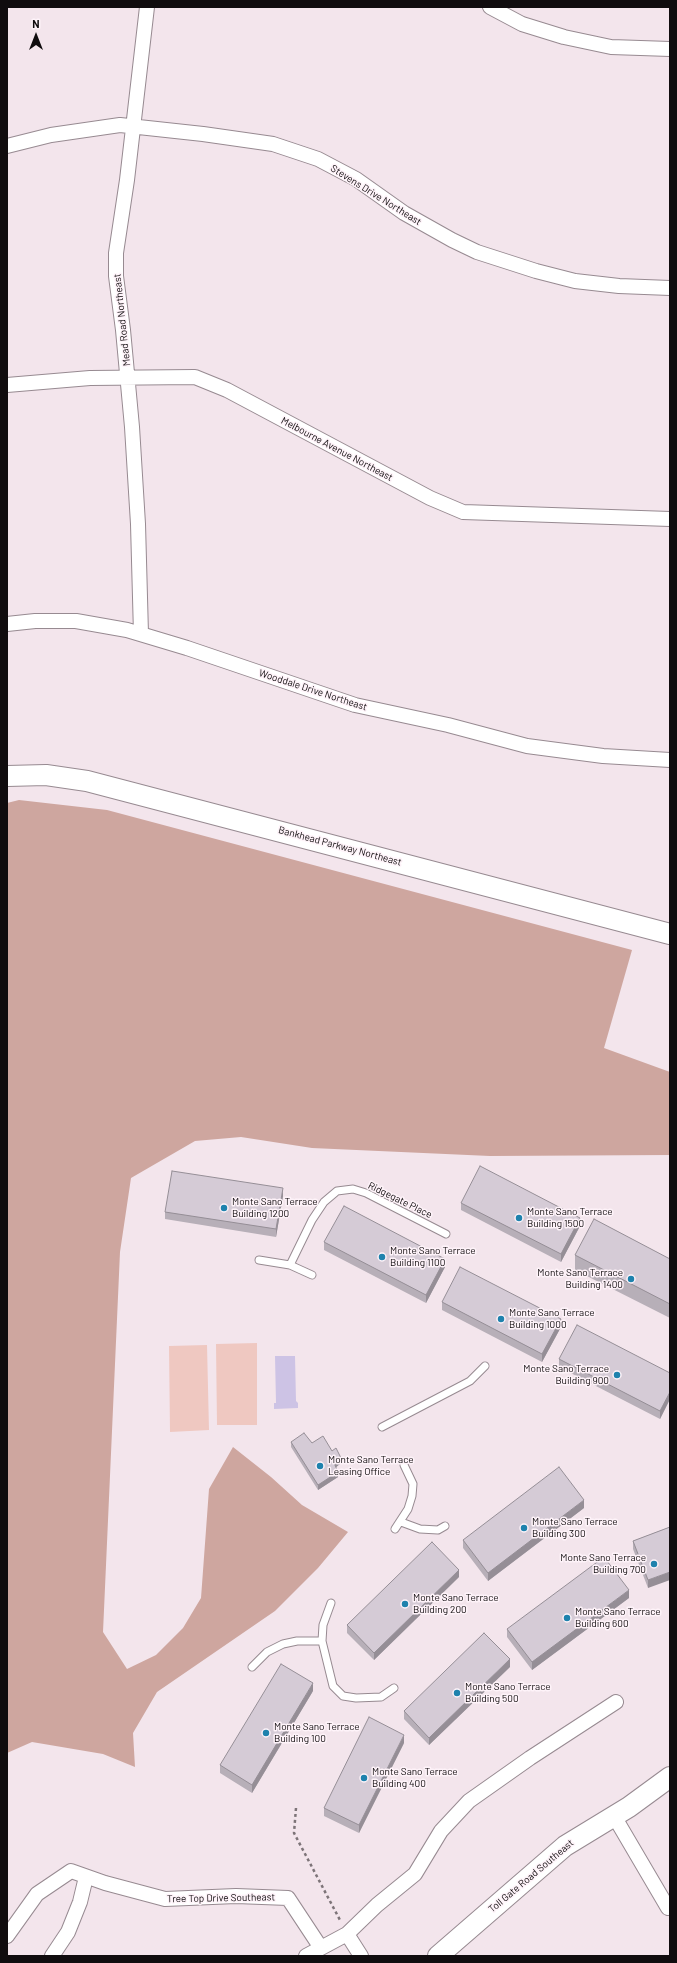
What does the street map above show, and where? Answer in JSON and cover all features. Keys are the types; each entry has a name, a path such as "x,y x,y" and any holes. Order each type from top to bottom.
{"street":[{"name":"Mead Road Northeast","path":"141,634 138,524 128,378 116,276 116,253 147,7"},
{"path":"490,7 522,24 564,37 611,47 670,49"},
{"name":"Stevens Drive Northeast","path":"7,146 51,135 120,125 203,134 273,144 292,149 318,159 356,179 404,213 477,252 536,271 575,281 619,286 670,288"},
{"name":"Melbourne Avenue Northeast","path":"7,385 90,378 195,377 227,390 430,498 463,512 670,519"},
{"name":"Wooddale Drive Northeast","path":"7,624 35,621 76,621 127,630 355,705 527,746 603,756 670,760"},
{"name":"Bankhead Parkway Northeast","path":"7,776 46,775 86,781 670,934"},
{"path":"306,1956 347,1934 376,1905 415,1874 441,1831 469,1801 530,1758 616,1702"},
{"name":"Toll Gate Road Southeast","path":"438,1956 565,1846 614,1816 670,1776"},
{"path":"614,1816 668,1908"},
{"name":"Tree Top Drive Southeast","path":"7,1936 38,1894 71,1871 86,1877 165,1900 236,1896 288,1898 321,1948"},
{"path":"52,1956 68,1932 80,1902 86,1877"},
{"path":"347,1934 361,1956"}],"lane":[{"name":"Ridgegate Place","path":"290,1265 312,1220 324,1202 337,1191 353,1189 366,1193 446,1234"},
{"path":"259,1260 290,1265 312,1275"},
{"path":"382,1427 470,1381 485,1366"},
{"path":"395,1529 401,1522 408,1509 412,1496 413,1484 410,1474 404,1465"},
{"path":"401,1522 420,1529 438,1530 445,1526"},
{"path":"331,1603 323,1625 322,1641 334,1686 343,1696 381,1697 394,1688"},
{"path":"252,1667 267,1652 283,1644 297,1641 322,1641"}],"path":[{"path":"296,1808 294,1833 347,1934"}],"shaded area":[{"path":"19,800 107,810 632,950 604,1048 670,1072 670,1155 490,1156 312,1148 241,1137 195,1141 131,1178 120,1252 103,1632 127,1669 156,1655 183,1628 201,1598 209,1489 233,1447 271,1477 302,1505 348,1532 318,1568 275,1611 157,1692 133,1733 135,1767 103,1754 32,1742 7,1753 7,803"},
{"path":"257,1343 257,1425 217,1425 216,1344"},
{"path":"207,1345 209,1430 170,1432 169,1346"},
{"path":"275,1356 295,1356 296,1401 298,1403 298,1408 274,1409 274,1403 276,1403"}],"building":[{"name":"Monte Sano Terrace Building 1500","path":"480,1166 580,1218 561,1254 461,1203"},
{"name":"Monte Sano Terrace Building 1200","path":"172,1171 283,1188 276,1229 165,1212"},
{"name":"Monte Sano Terrace Building 1100","path":"344,1206 445,1259 426,1295 324,1242"},
{"name":"Monte Sano Terrace Building 1400","path":"594,1219 670,1259 670,1304 575,1255"},
{"name":"Monte Sano Terrace Building 1000","path":"460,1267 561,1319 542,1354 442,1302"},
{"name":"Monte Sano Terrace Building 900","path":"577,1325 670,1373 670,1392 660,1411 559,1359"},
{"name":"Monte Sano Terrace Leasing Office","path":"304,1433 312,1443 323,1436 332,1451 336,1448 341,1458 334,1463 338,1472 318,1485 291,1442"},
{"name":"Monte Sano Terrace Building 300","path":"559,1467 584,1500 488,1573 463,1540"},
{"name":"Monte Sano Terrace Building 700","path":"670,1527 670,1572 648,1580 633,1541"},
{"name":"Monte Sano Terrace Building 200","path":"432,1542 459,1570 374,1653 347,1625"},
{"name":"Monte Sano Terrace Building 600","path":"604,1557 629,1590 532,1662 507,1629"},
{"name":"Monte Sano Terrace Building 500","path":"484,1633 510,1659 429,1738 404,1711"},
{"name":"Monte Sano Terrace Building 100","path":"281,1664 313,1683 252,1785 220,1765"},
{"name":"Monte Sano Terrace Building 400","path":"369,1717 404,1735 359,1825 324,1808"}],"place":[{"name":"Monte Sano Terrace Building 1200","path":"224,1208"},
{"name":"Monte Sano Terrace Building 1500","path":"519,1218"},
{"name":"Monte Sano Terrace Building 1100","path":"382,1257"},
{"name":"Monte Sano Terrace Building 1400","path":"631,1279"},
{"name":"Monte Sano Terrace Building 1000","path":"501,1319"},
{"name":"Monte Sano Terrace Building 900","path":"617,1375"},
{"name":"Monte Sano Terrace Leasing Office","path":"320,1466"},
{"name":"Monte Sano Terrace Building 300","path":"524,1528"},
{"name":"Monte Sano Terrace Building 700","path":"654,1564"},
{"name":"Monte Sano Terrace Building 200","path":"405,1604"},
{"name":"Monte Sano Terrace Building 600","path":"567,1618"},
{"name":"Monte Sano Terrace Building 500","path":"457,1693"},
{"name":"Monte Sano Terrace Building 100","path":"266,1733"},
{"name":"Monte Sano Terrace Building 400","path":"364,1778"}]}
